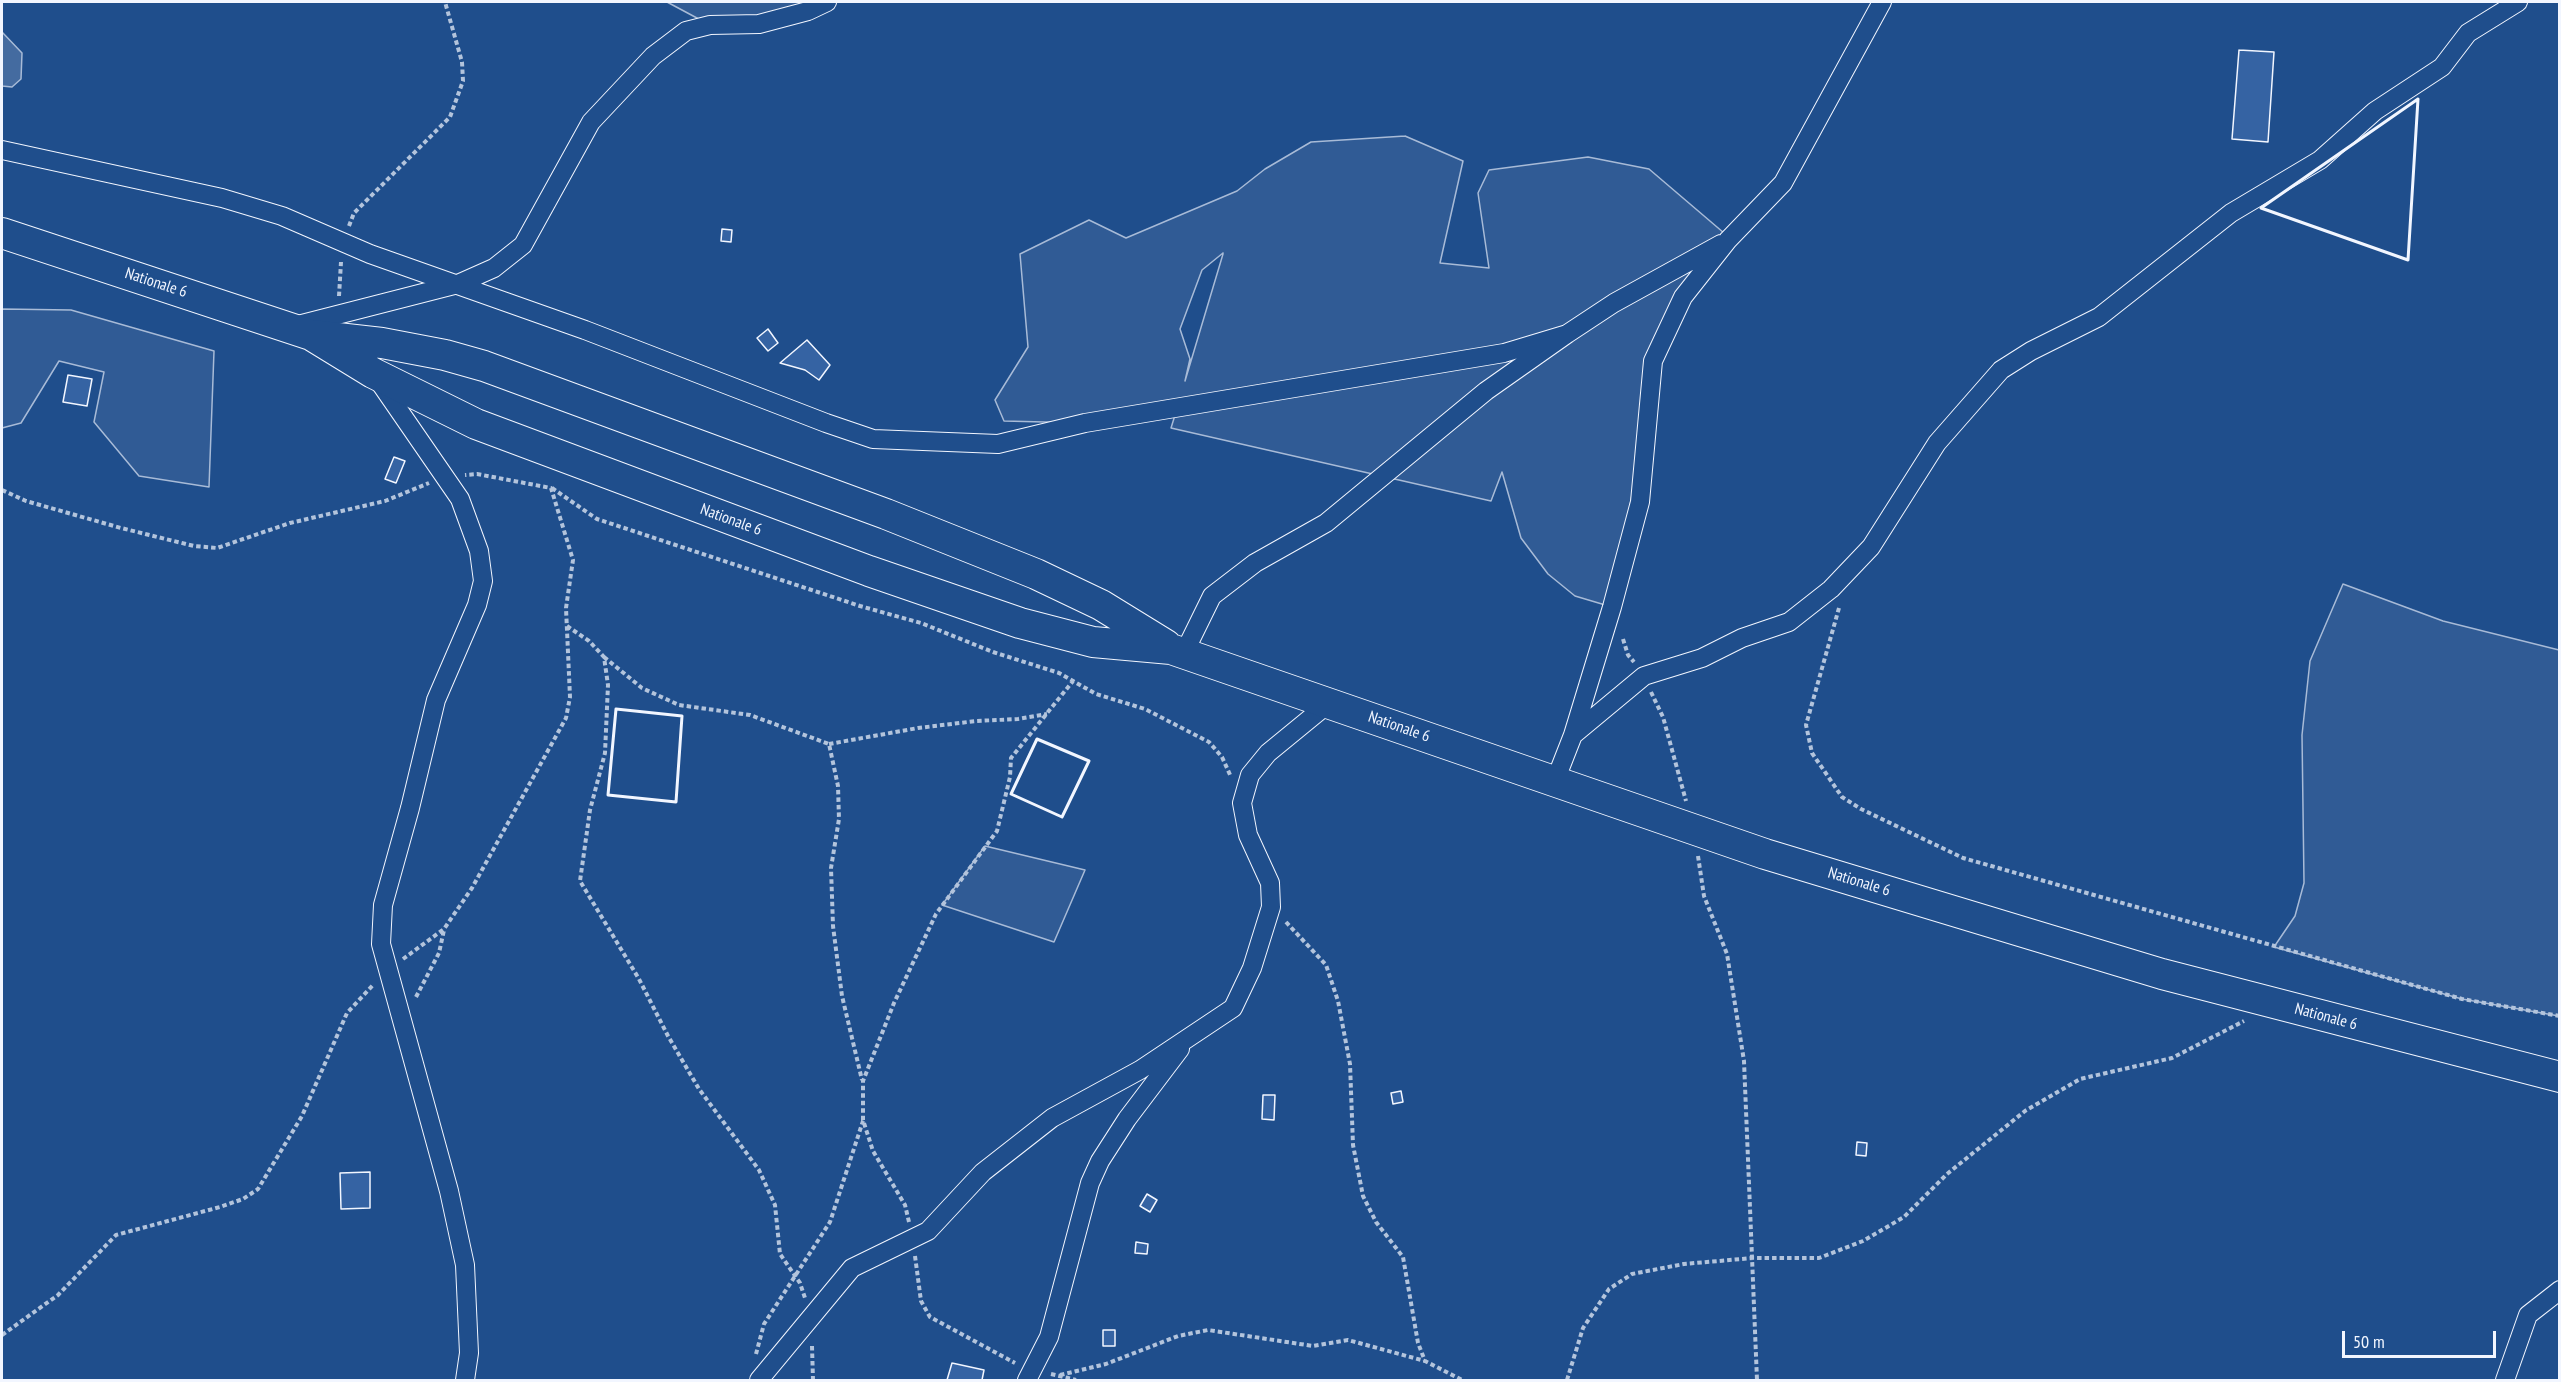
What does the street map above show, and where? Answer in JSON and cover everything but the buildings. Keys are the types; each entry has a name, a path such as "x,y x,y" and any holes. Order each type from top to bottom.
{"main road":[{"name":"Nationale 6","path":"2,233 300,331 382,343 445,355 484,366 677,435 1036,574 1101,605 1177,651 1765,854 2162,974 2559,1077"},
{"name":"Nationale 6","path":"300,331 373,373 476,424 869,571 1020,623 1093,642 1177,651"}],"street":[{"path":"300,331 338,315 458,284 494,268 523,245 591,122 653,56 686,31 710,25 759,24 808,11 827,2"},
{"path":"1555,781 1573,735 1612,607 1640,502 1653,361 1683,297 1728,240 1783,183 1882,2"},
{"path":"1573,735 1644,676 1702,658 1742,638 1789,622 1831,590 1871,547 1937,443 2001,370 2031,351 2099,317 2231,213 2320,160 2374,111 2442,67 2468,33 2518,2"},
{"path":"2,150 222,198 282,216 342,242 873,439 998,444 1085,423 1211,400 1504,353 1568,334"},
{"path":"1177,651 1212,596 1255,563 1326,523 1486,391 1568,334 1614,303 1728,240"},
{"path":"373,373 460,499 479,551 483,581 477,605 436,700 410,808 383,905 381,944 449,1191 465,1265 470,1353 465,1380"},
{"path":"759,1380 852,1268 928,1231 983,1172 1052,1118 1140,1070 1233,1008 1252,968 1270,907 1270,883 1248,835 1242,803 1250,775 1268,753 1329,703"},
{"path":"1029,1375 1049,1338 1090,1183 1100,1161 1127,1119 1188,1038"},
{"path":"2505,1380 2528,1315 2559,1290"}],"path":[{"path":"338,315 342,242 354,213 450,117 463,81 462,62 445,2"},
{"path":"2,490 26,501 121,528 194,546 217,549 290,523 385,501 444,476 477,474 551,488 597,519 860,606 921,623 993,652 1059,673 1096,693 1145,709 1209,742 1222,757 1242,803"},
{"path":"2,1335 58,1295 116,1235 220,1207 243,1199 258,1189 302,1116 347,1013 388,969 444,929 472,888 566,718 570,696 566,608 573,560 551,488"},
{"path":"1850,570 1806,725 1812,753 1842,797 1861,809 1963,858 2462,999 2559,1016"},
{"path":"1612,607 1628,655 1644,676 1663,717 1693,828 1704,896 1727,954 1744,1061 1757,1380"},
{"path":"567,625 589,641 604,657 642,688 679,705 750,715 829,744 918,728 976,721 1018,720 1047,714"},
{"path":"604,657 608,685 605,753 590,810 580,881 639,979 668,1036 699,1089 759,1170 775,1205 780,1254 800,1283 811,1317 813,1380"},
{"path":"862,1081 894,1003 936,915 997,831 1010,777 1011,758 1073,681"},
{"path":"829,744 838,786 839,819 831,868 833,926 842,996 862,1081 863,1120 873,1151 905,1205 921,1301 930,1317 1029,1375 1058,1376 1076,1380"},
{"path":"1270,907 1326,964 1338,1001 1350,1064 1353,1145 1363,1196 1376,1222 1403,1257 1418,1343 1425,1361"},
{"path":"405,1032 415,999 439,953 444,929"},
{"path":"1567,1380 1583,1328 1609,1289 1632,1274 1684,1264 1753,1258 1819,1258 1863,1241 1904,1217 1947,1174 2025,1111 2080,1079 2172,1058 2276,1004"},
{"path":"755,1357 764,1324 794,1274 813,1252 830,1222 863,1120"},
{"path":"1058,1376 1106,1364 1178,1336 1208,1330 1313,1346 1348,1340 1425,1361 1462,1380"}],"shaded area":[{"path":"667,2 827,2 710,25"},
{"path":"2,32 22,53 21,79 12,87 2,86"},
{"path":"1405,136 1463,161 1440,263 1489,268 1478,193 1489,170 1588,157 1649,169 1724,233 1683,297 1648,405 1612,607 1575,596 1548,574 1521,538 1502,472 1491,501 1171,428 1180,399 1085,423 1004,421 995,400 1028,347 1020,254 1089,220 1126,238 1237,191 1265,169 1311,142","holes":["1223,253 1185,381 1190,359 1180,329 1202,270"]},
{"path":"2,309 71,310 214,351 209,487 139,476 94,422 104,372 59,361 21,423 2,428"},
{"path":"2343,584 2443,621 2559,650 2559,1016 2462,999 2274,947 2295,916 2304,883 2302,735 2310,661"},
{"path":"985,846 1085,870 1054,942 942,905"}],"wall":[{"path":"2418,99 2408,260 2261,208 2307,176 2418,99"},
{"path":"616,709 682,716 676,802 608,795 616,709"},
{"path":"1037,739 1089,761 1062,817 1011,794 1037,739"}]}
